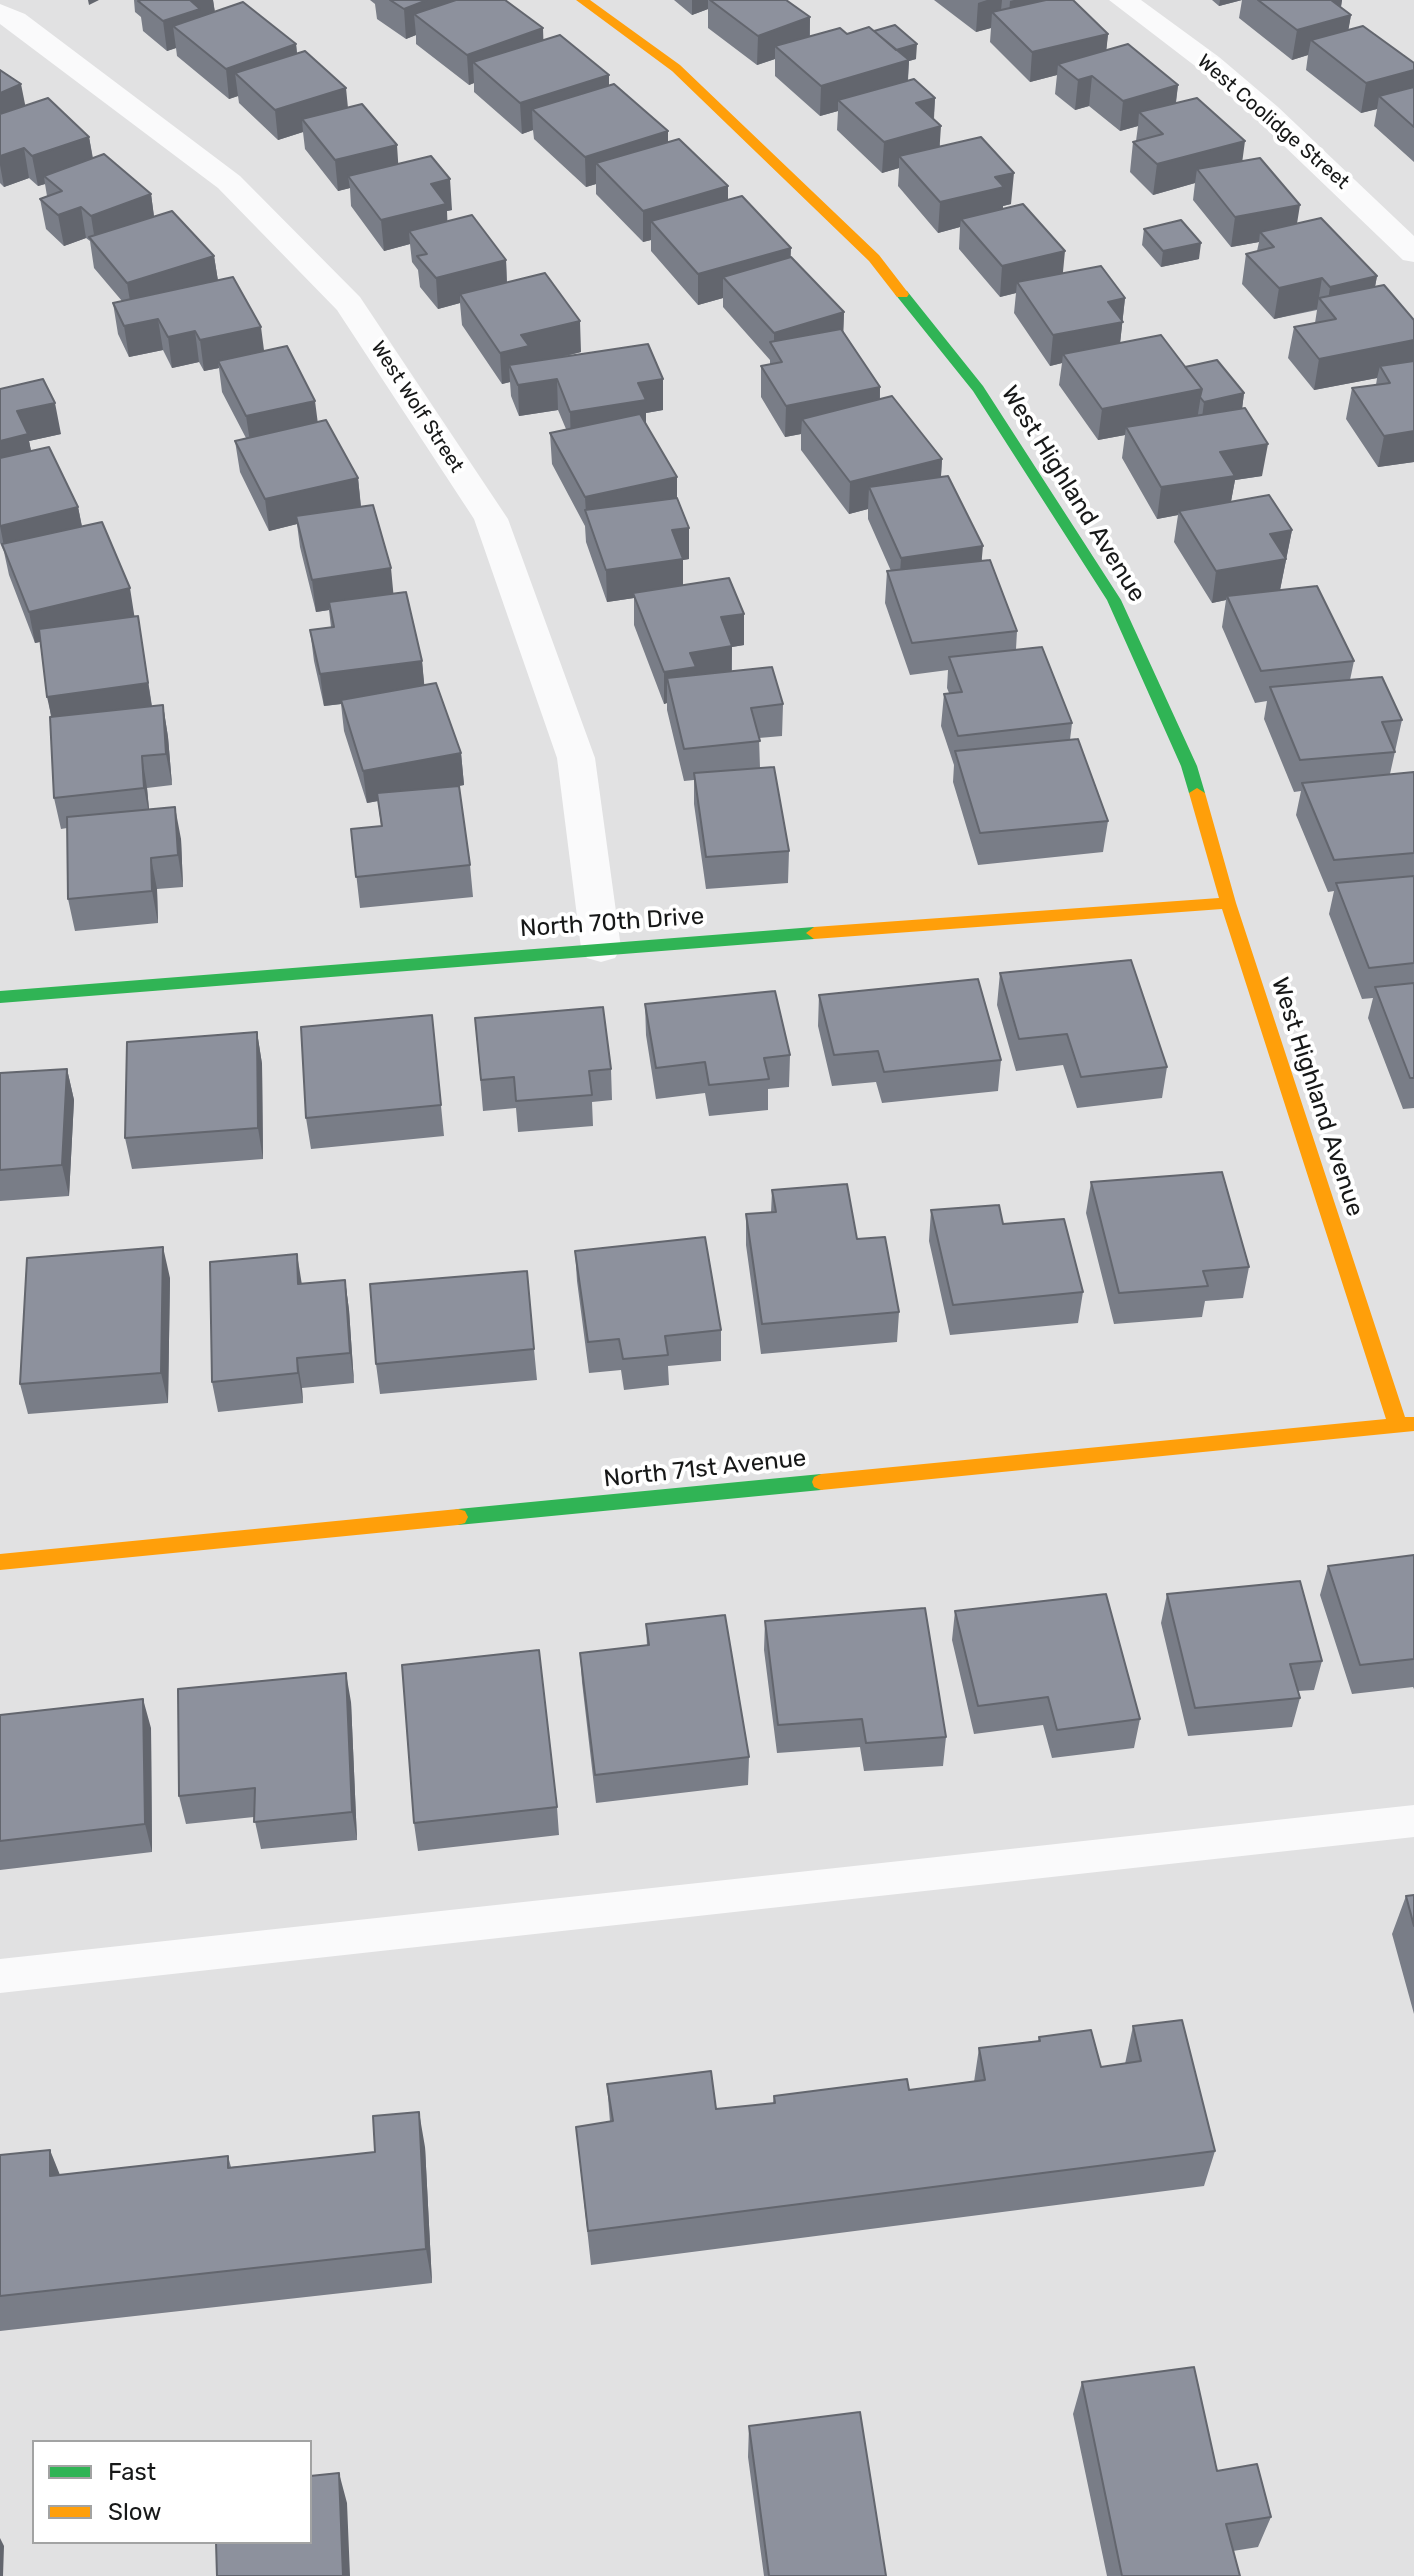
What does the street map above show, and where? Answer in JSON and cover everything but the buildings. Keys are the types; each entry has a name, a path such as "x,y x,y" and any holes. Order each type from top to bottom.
{"street":[{"name":"West Highland Avenue","path":"582,0 676,68 874,258 978,389 1114,600 1189,766 1228,903 1406,1425"},
{"name":"West Coolidge Street","path":"1123,0 1209,63 1267,113 1336,175 1414,253"},
{"name":"West Wolf Street","path":"0,13 15,20 229,182 349,304 491,519 576,758 601,948"},
{"name":"North 70th Drive","path":"0,997 601,948 1228,903"},
{"name":"North 71st Avenue","path":"0,1562 1406,1425"}],"lane":[{"path":"0,1976 1414,1821"}],"traffic: fast":[{"path":"902,294 978,389 1114,600 1189,766 1197,793"},
{"path":"0,997 814,933"},
{"path":"458,1517 821,1482"}],"traffic: slow":[{"path":"582,0 676,68 874,258 902,294"},
{"path":"1197,793 1228,903 1398,1426"},
{"path":"814,933 1228,903"},
{"path":"821,1482 1414,1424"},
{"path":"0,1562 458,1517"}]}
